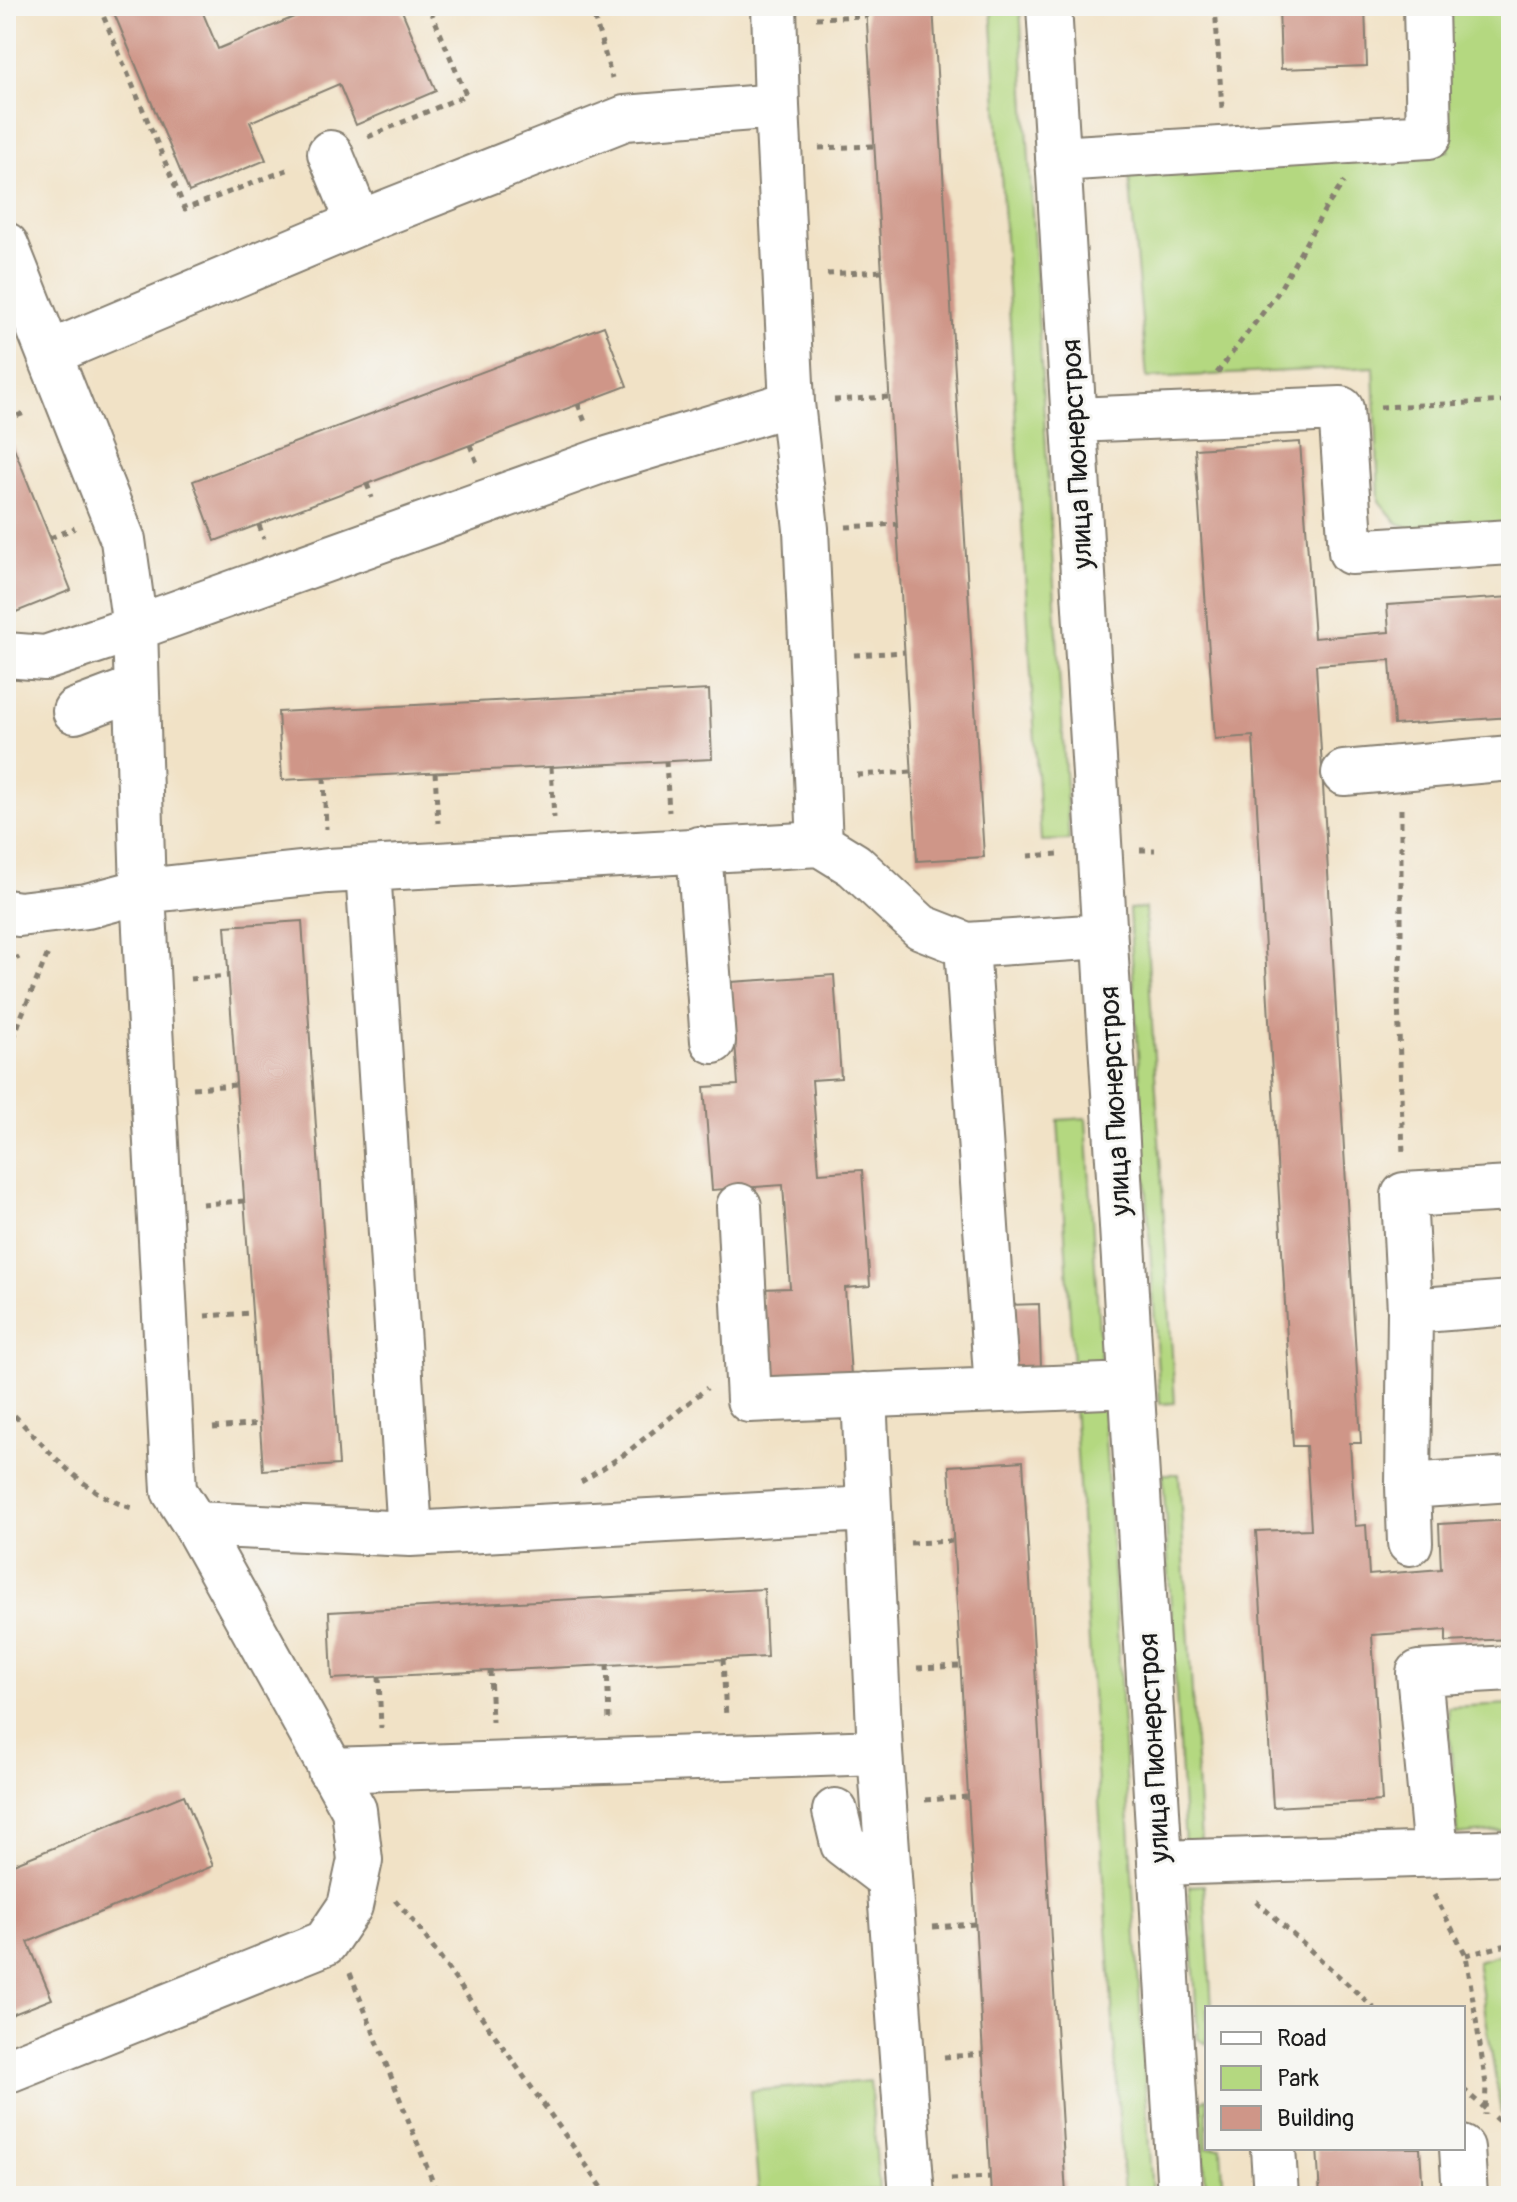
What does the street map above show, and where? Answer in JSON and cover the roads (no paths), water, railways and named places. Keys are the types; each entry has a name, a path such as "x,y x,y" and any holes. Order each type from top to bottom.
{"street":[{"name":"улица Пионерстроя","path":"1049,6 1160,1863 1190,2068 1180,2196"},
{"path":"1058,159 1429,136 1426,6"},
{"path":"775,13 792,403 806,529 820,844"},
{"path":"50,353 359,223 625,118 777,106"},
{"path":"330,153 359,223"},
{"path":"6,245 123,540 135,628 143,891 174,1491 354,1810 360,1860 350,1906 325,1943 6,2071"},
{"path":"6,655 45,658 601,461 792,403"},
{"path":"1074,420 1341,409 1351,552 1511,542"},
{"path":"75,711 136,688"},
{"path":"1344,773 1511,758"},
{"path":"6,912 19,914 87,906 143,891 348,870 820,844 854,865 921,927 967,945 1104,936"},
{"path":"685,850 713,1041"},
{"path":"348,870 410,1534"},
{"path":"967,945 997,1390"},
{"path":"1410,1543 1410,1311 1404,1195 1511,1189"},
{"path":"739,1206 749,1400 1131,1385"},
{"path":"1410,1311 1511,1303"},
{"path":"864,1395 880,1752 912,2196"},
{"path":"1408,1486 1511,1479"},
{"path":"195,1524 410,1534 869,1509"},
{"path":"1424,1853 1419,1673 1511,1668"},
{"path":"330,1770 880,1752"},
{"path":"835,1811 843,1844 885,1876 889,1883"},
{"path":"1160,1863 1511,1852"},
{"path":"1273,2150 1276,2196"},
{"path":"1462,2150 1465,2196"}]}
